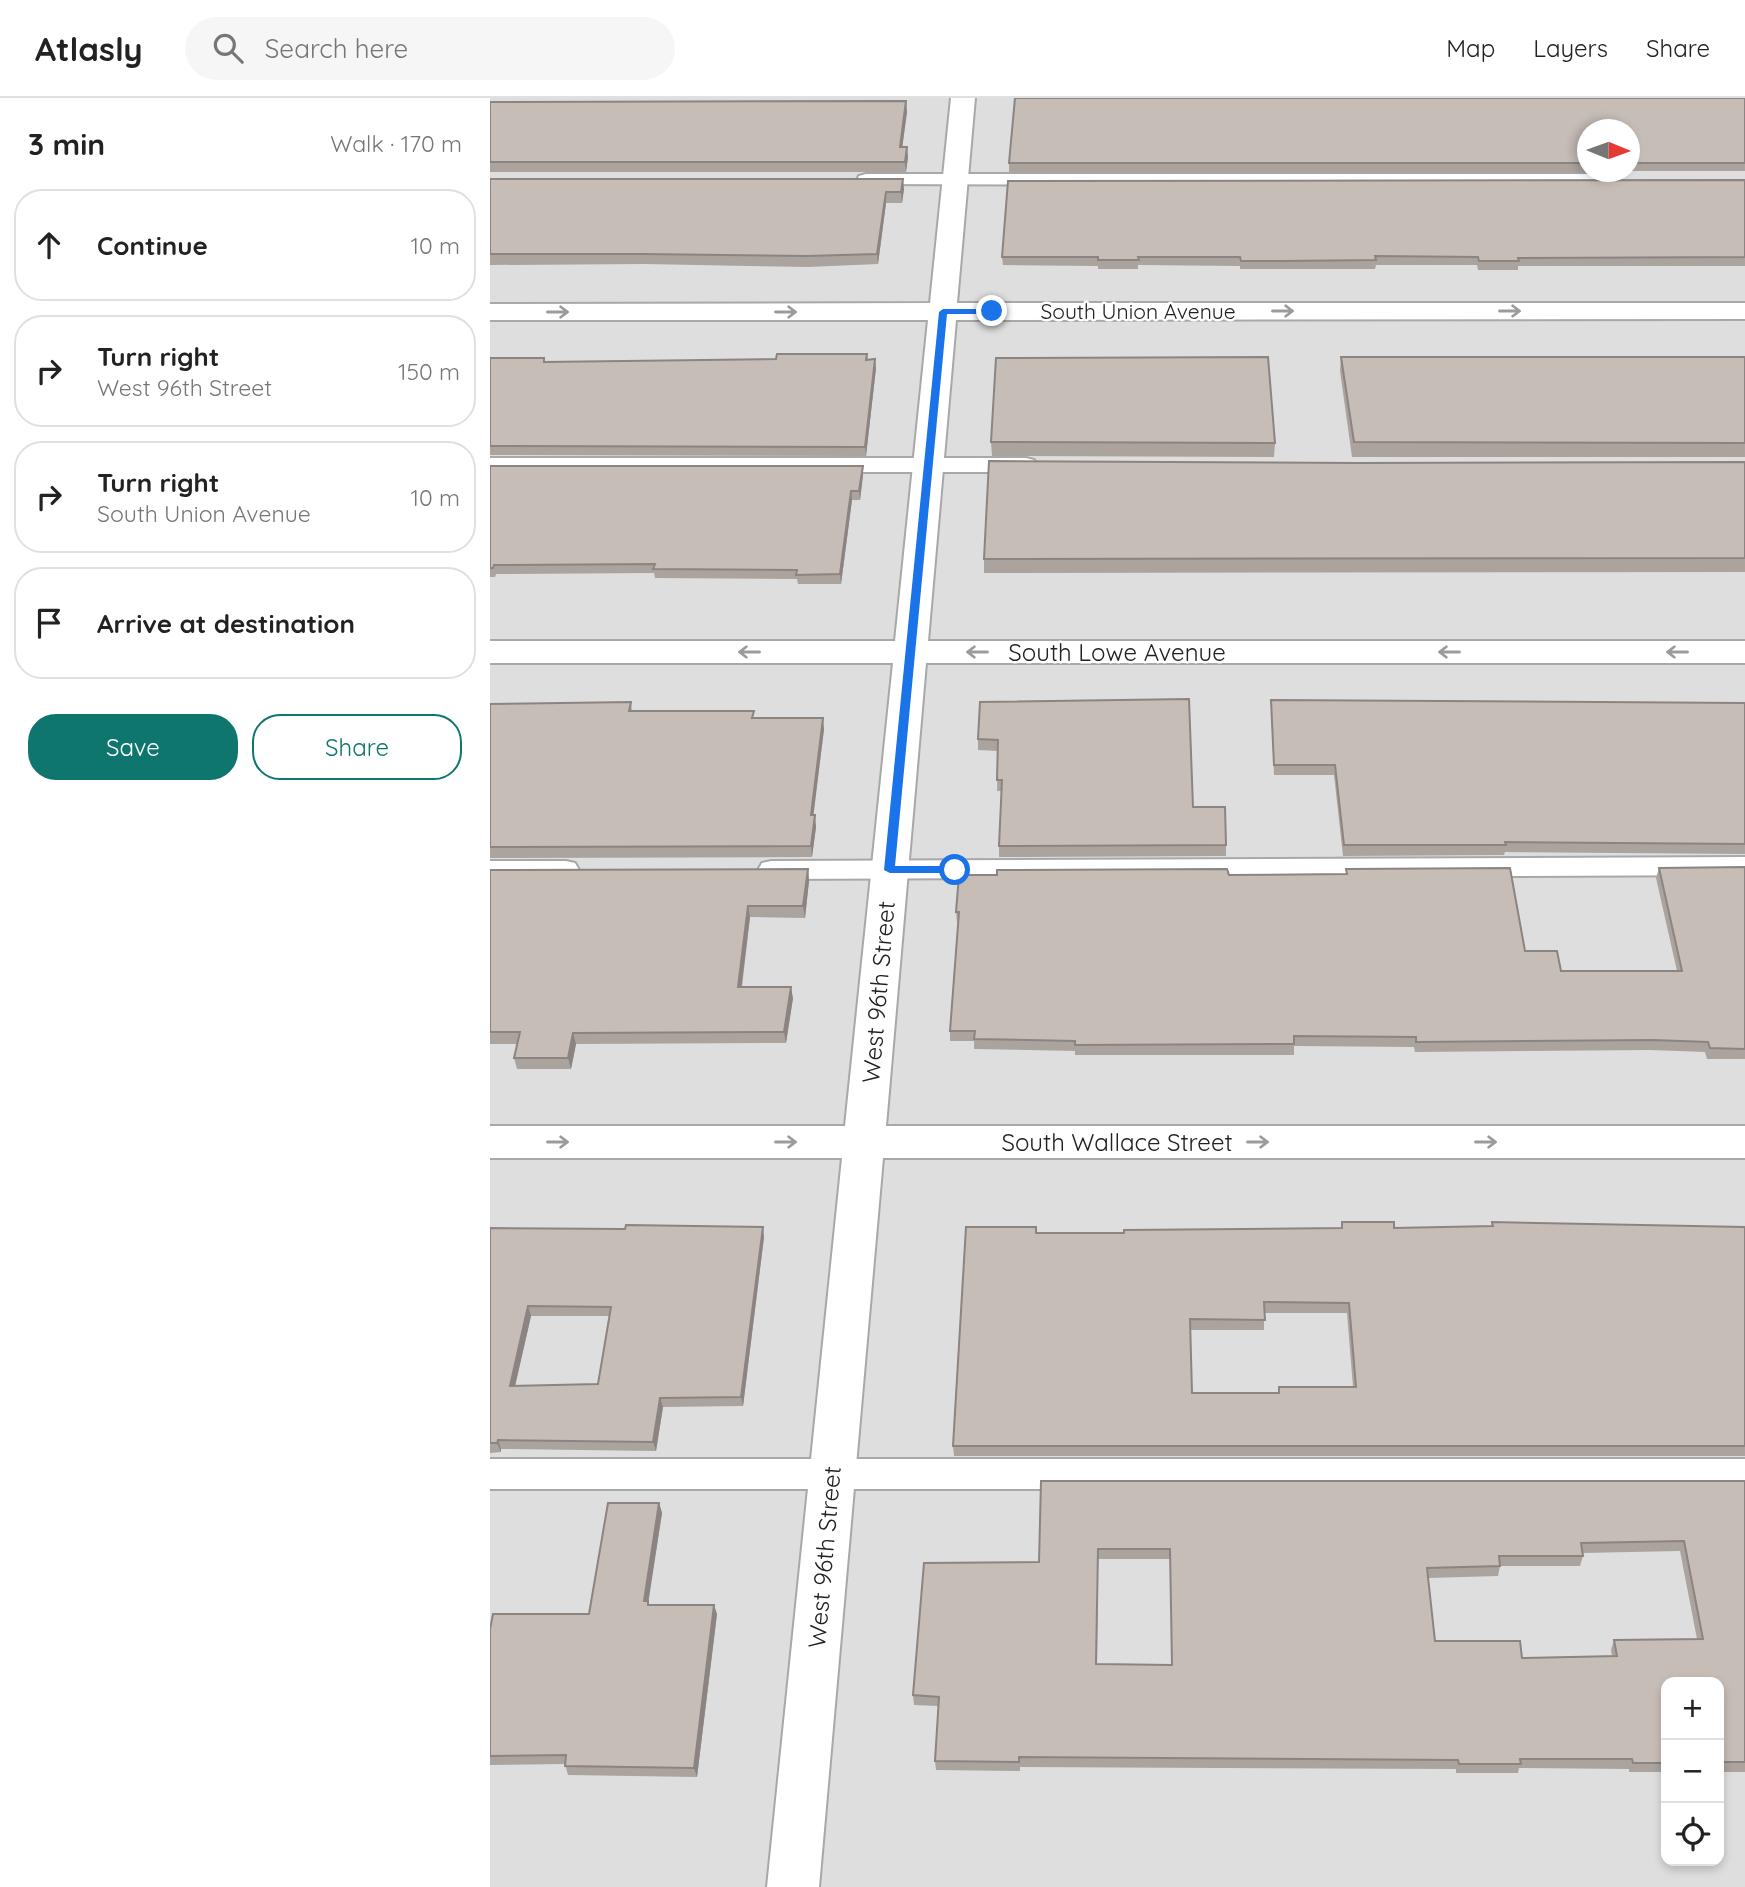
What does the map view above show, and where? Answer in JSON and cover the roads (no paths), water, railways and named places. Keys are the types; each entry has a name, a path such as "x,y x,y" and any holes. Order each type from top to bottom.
{"street":[{"name":"West 96th Street","path":"793,1887 963,98"},
{"name":"South Union Avenue","path":"490,312 1745,311"},
{"name":"South Lowe Avenue","path":"490,652 1745,652"},
{"name":"South Wallace Street","path":"490,1142 1745,1142"}],"lane":[{"path":"846,180 1577,180"},
{"path":"490,465 1051,466"},
{"path":"752,870 1745,866"},
{"path":"490,870 586,870"},
{"path":"490,1474 1745,1474"}]}
